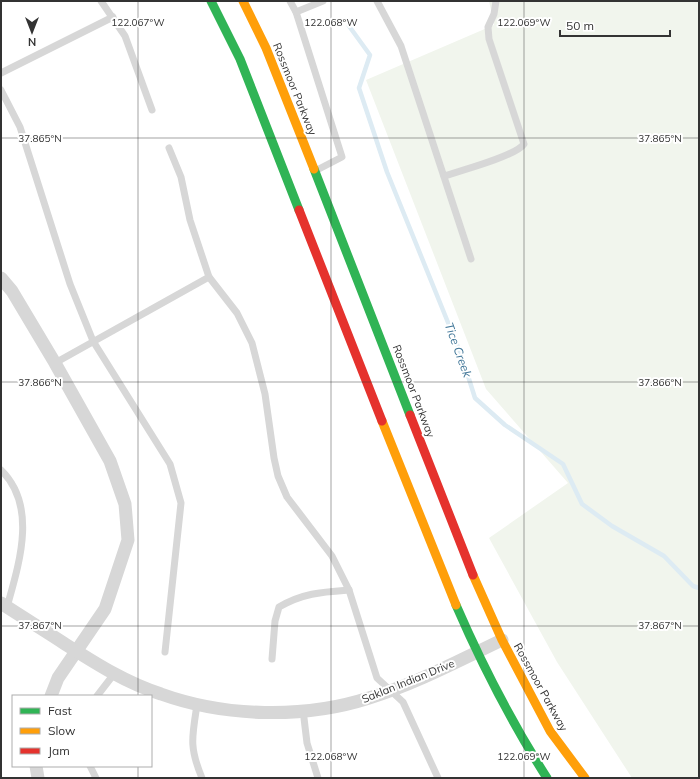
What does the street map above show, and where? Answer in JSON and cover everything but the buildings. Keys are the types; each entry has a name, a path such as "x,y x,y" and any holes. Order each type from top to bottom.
{"street":[{"path":"211,1 240,59 443,576 476,652 526,746 547,778"},
{"name":"Rossmoor Parkway","path":"243,1 266,48 470,565 502,640 550,731 585,778"},
{"path":"1,278 12,291 110,461 125,504 128,540 105,609 58,678 51,695"},
{"name":"Saklan Indian Drive","path":"4,605 114,674 160,694 197,705 262,712 325,709 345,704 390,690 502,640"},
{"path":"36,767 38,778"}],"lane":[{"path":"101,1 125,36 152,110"},
{"path":"290,1 296,12 342,157 315,172"},
{"path":"296,12 324,1"},
{"path":"378,1 402,46 471,260"},
{"path":"444,176 498,158 521,148 524,144 489,39 488,27 494,14 496,1"},
{"path":"1,73 112,17"},
{"path":"1,90 20,127 70,284 93,341 170,464 180,502 165,652"},
{"path":"169,148 181,177 190,220 209,276 237,313 252,343 265,394 278,476 287,497 332,556 349,590 377,678 403,702 438,778"},
{"path":"54,363 209,276"},
{"path":"1,470 10,479 17,491 22,515 20,561 4,605"},
{"path":"272,659 275,621 278,607 294,598 313,592 349,590"},
{"path":"98,695 114,674"},
{"path":"197,705 191,741 196,763 202,778"},
{"path":"302,710 307,743 318,778"},
{"path":"90,767 96,778"}],"shaded area":[{"path":"489,1 699,1 699,778 632,778 557,662 489,538 568,483 486,389 366,80 494,25"}],"waterway":[{"name":"Tice Creek","path":"349,26 370,55 359,88 387,172 462,357 475,398 505,425 563,464 582,504 612,526 664,556 693,586 699,588"}],"traffic: fast":[{"path":"211,1 240,59 299,210"},
{"path":"314,169 410,415"},
{"path":"456,605 476,650 498,693 547,778"}],"traffic: slow":[{"path":"243,1 266,48 314,169"},
{"path":"382,421 456,605"},
{"path":"473,575 502,640 550,731 585,778"}],"traffic: jam":[{"path":"299,210 382,421"},
{"path":"410,415 473,575"}]}
